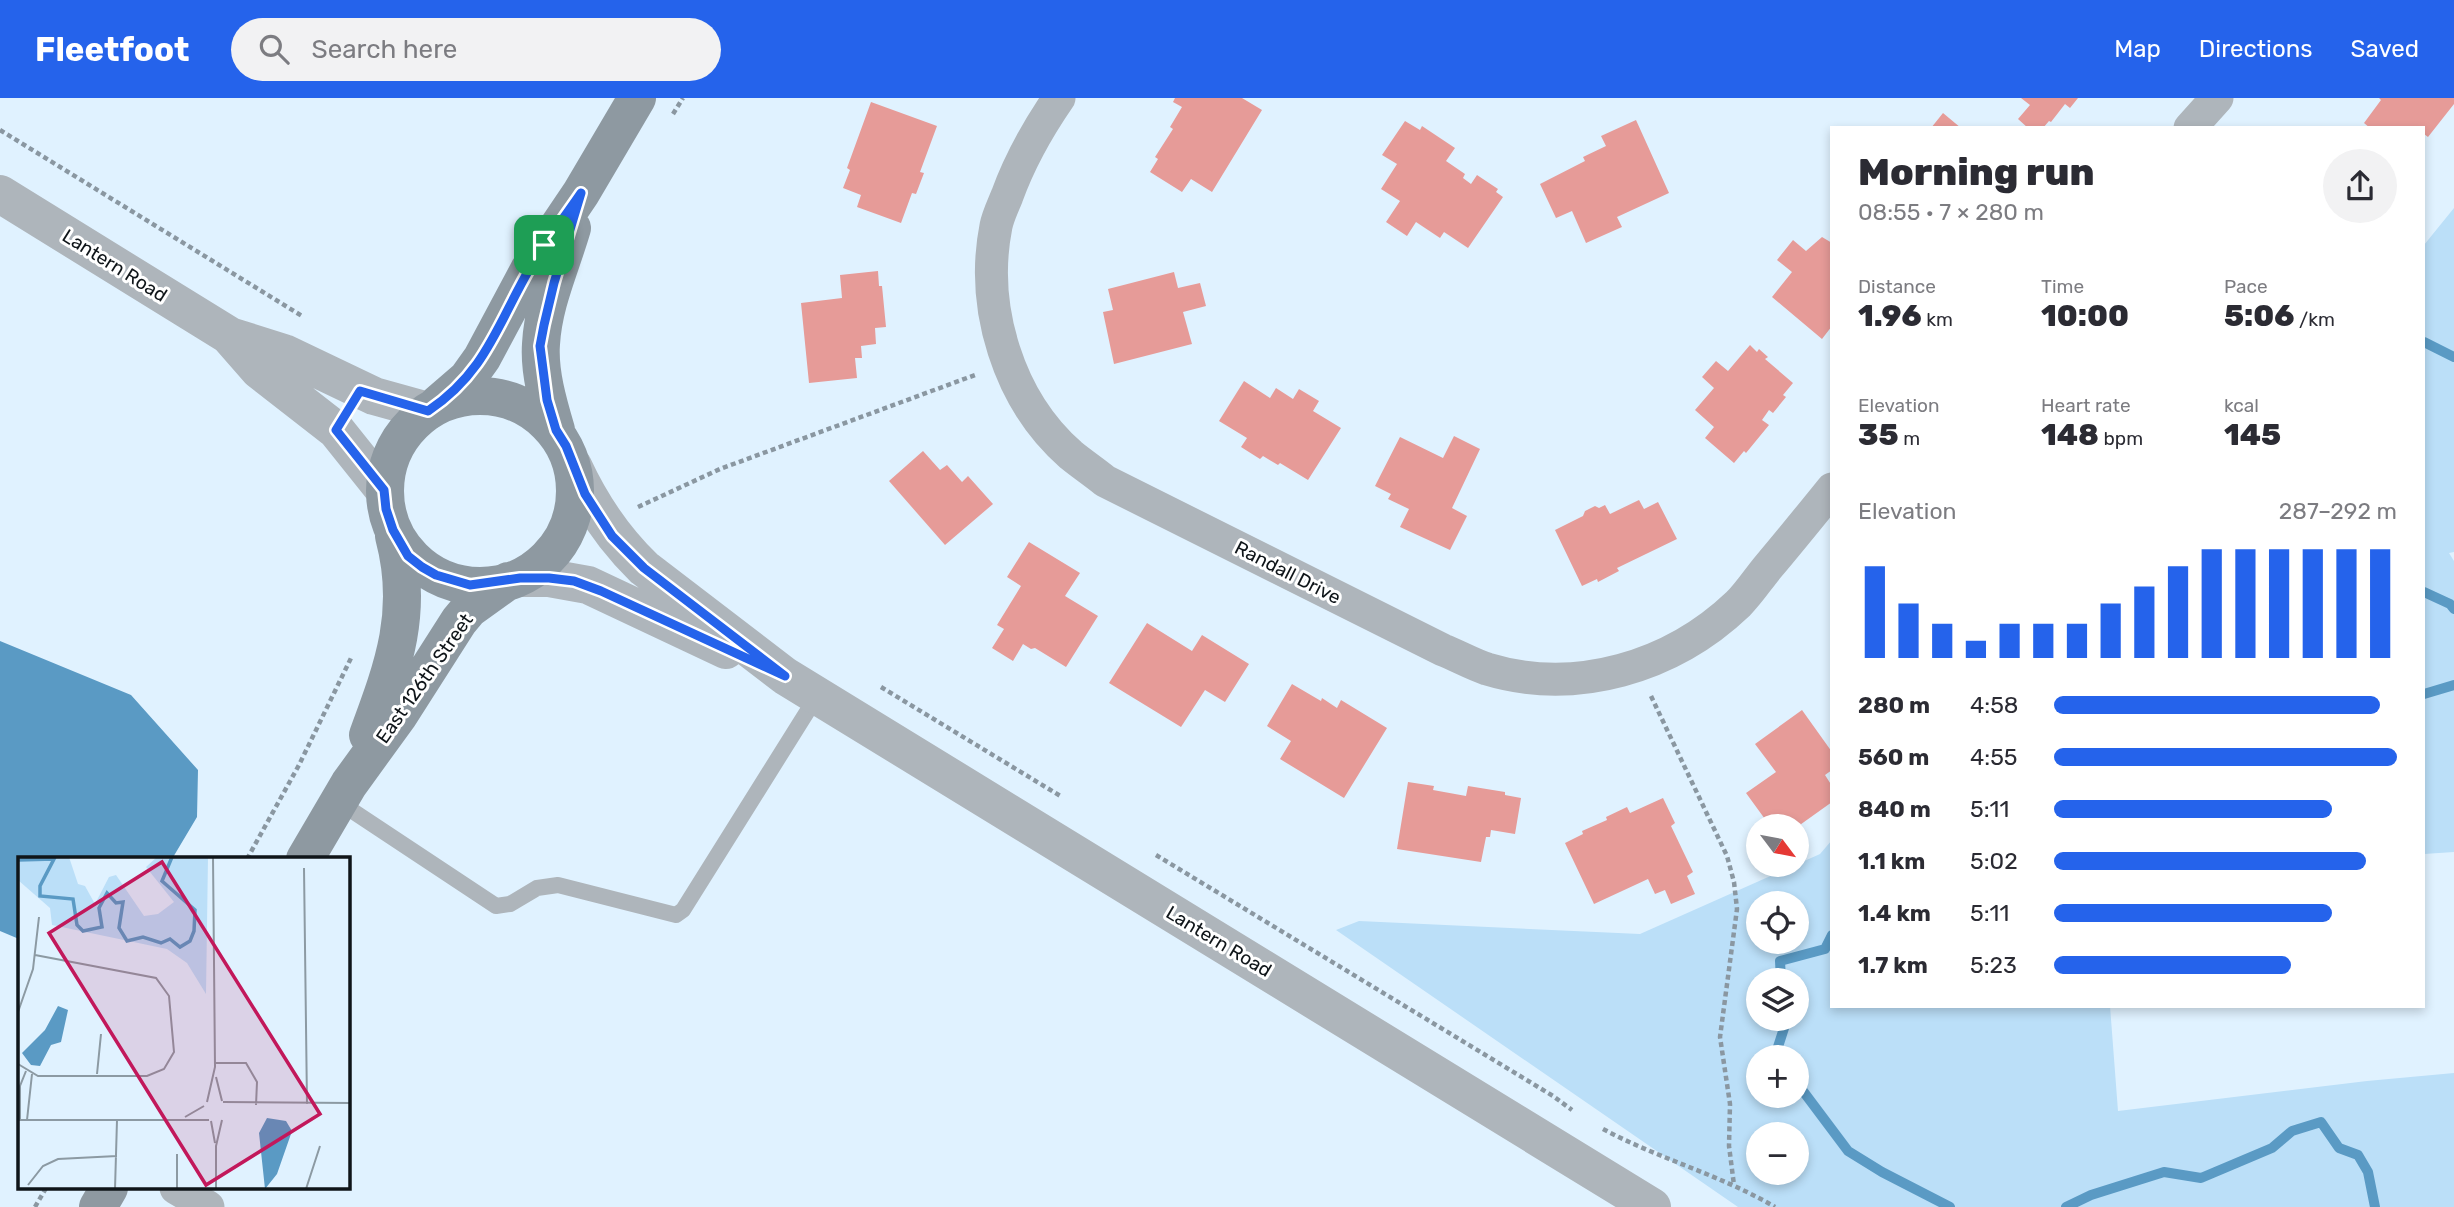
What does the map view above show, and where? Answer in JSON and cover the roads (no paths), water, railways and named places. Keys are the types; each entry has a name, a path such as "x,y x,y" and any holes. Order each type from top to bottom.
{"main road":[{"path":"581,193 554,283 540,346 547,400 556,430 566,446 573,466 577,495 571,521 559,544 542,564 514,580 470,585 436,575 408,556 393,530 386,509 386,469 399,439 419,417 467,379 482,358 529,270 581,193 637,98"},
{"path":"433,407 478,397 497,397 525,406 556,430"},
{"name":"East 126th Street","path":"344,793 384,692 402,624 403,585 393,530"},
{"name":"East 126th Street","path":"306,857 344,793 407,704 459,621 469,609 514,580"},
{"path":"98,1207 108,1190"}],"street":[{"name":"Randall Drive","path":"1059,98 1034,134 1018,164 996,224 991,267 994,309 1008,362 1021,391 1045,426 1070,454 1105,481 1431,644 1487,669 1532,678 1571,680 1637,667 1686,645 1739,603 1830,491"},
{"path":"2192,126 2217,98"},
{"name":"Lantern Road","path":"0,194 230,336 284,353 360,391 433,407"},
{"name":"Lantern Road","path":"230,336 259,370 336,430 384,490"},
{"name":"Lantern Road","path":"573,466 585,494 612,536 644,568 801,686 1652,1207"},
{"name":"Lantern Road","path":"514,580 549,578 588,586 801,686"},
{"path":"179,1190 208,1207"}],"lane":[{"path":"344,793 496,905 510,904 537,888 558,884 676,915 683,910 801,686"}],"water":[{"path":"0,641 131,695 198,770 197,817 173,857 18,857 18,939 0,931"}],"waterway":[{"path":"2425,342 2454,357"},
{"path":"2425,592 2450,604 2454,609"},
{"path":"2425,694 2454,685"},
{"path":"1780,968 1780,961 1825,949 1830,939"},
{"path":"1779,1045 1783,1031"},
{"path":"1809,1099 1848,1151 1950,1207"},
{"path":"2066,1207 2091,1195 2164,1172 2201,1178 2272,1148 2292,1131 2321,1122 2339,1148 2358,1155 2368,1172 2375,1207"}]}
